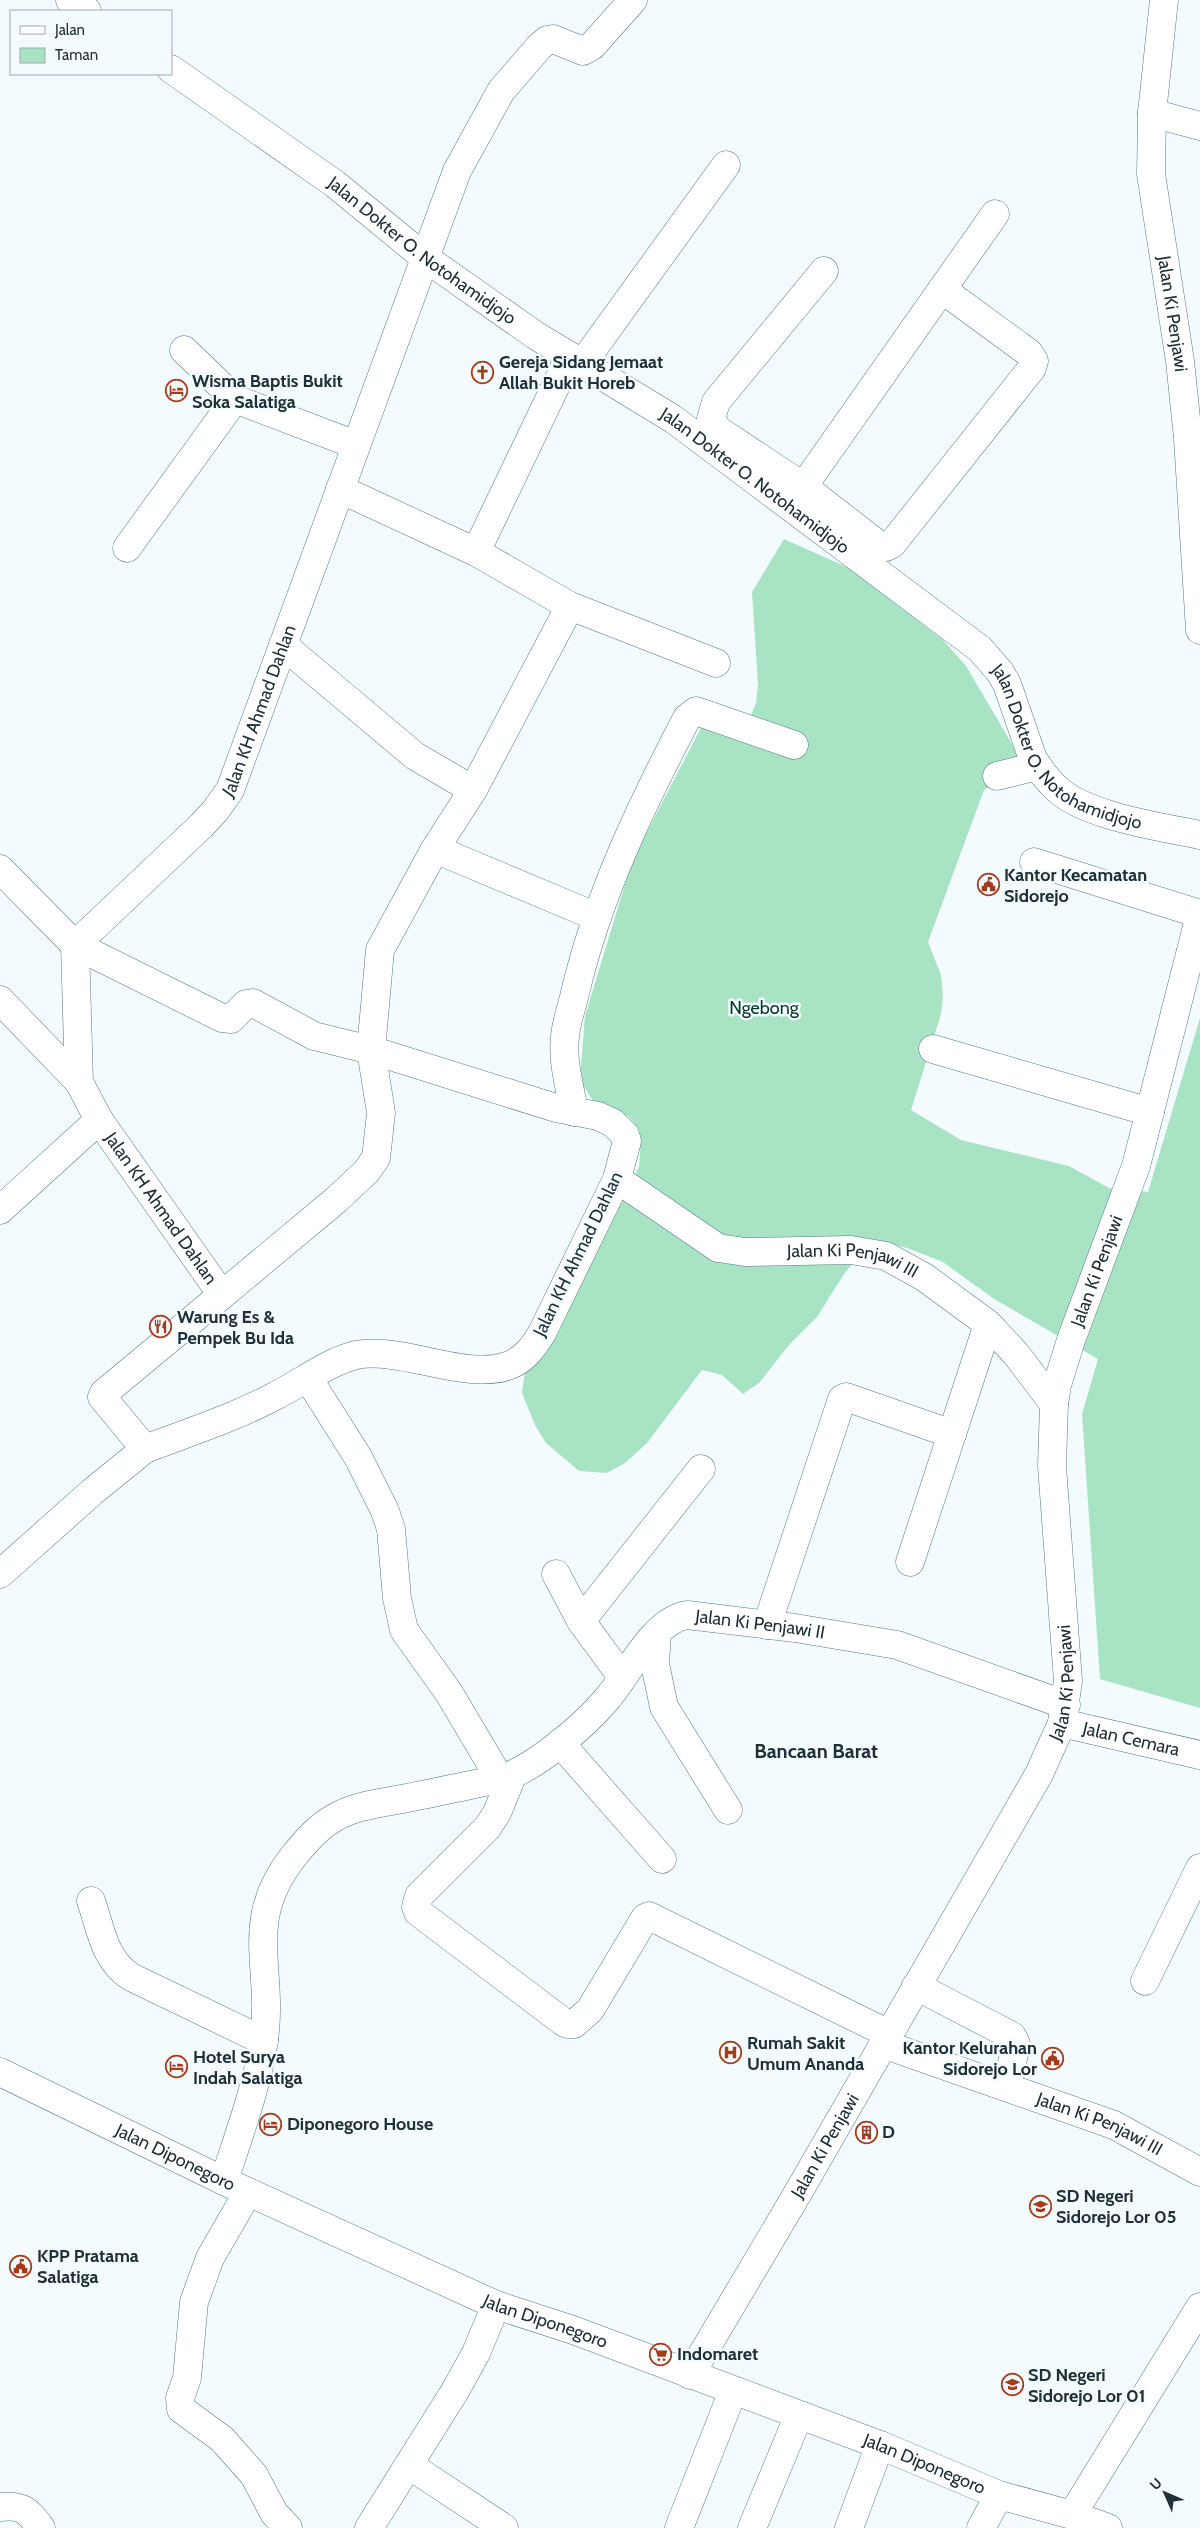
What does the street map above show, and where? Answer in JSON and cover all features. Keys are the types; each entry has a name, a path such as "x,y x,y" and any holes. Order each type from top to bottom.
{"street":[{"path":"70,0 85,10"},
{"name":"Jalan KH Ahmad Dahlan","path":"222,1295 98,1120 79,1082 75,945 202,826 223,801 235,778 457,171 501,91 547,40 563,41 583,51 592,46 633,0"},
{"name":"Jalan Ki Penjawi","path":"1164,0 1152,113 1151,174 1180,361 1188,438 1200,630"},
{"name":"Jalan Dokter O. Notohamidjojo","path":"172,70 335,184 424,257 535,335 674,419 796,497 980,649 1000,672 1007,684 1038,766 1058,790 1070,799 1123,820 1200,835"},
{"path":"1152,113 1200,126"},
{"path":"476,552 576,360 726,165"},
{"path":"796,497 995,214"},
{"path":"824,271 716,402 711,420 718,430 796,497 876,545 886,547 892,544 1032,368 1034,361 1029,353 942,290"},
{"path":"184,350 235,399 356,445"},
{"path":"127,548 235,399"},
{"path":"340,489 476,552 570,606 716,663"},
{"path":"0,869 75,945 222,1018 231,1019 246,1004 253,1003 314,1036 371,1050 380,950 434,849 473,790 570,606"},
{"path":"283,646 415,756 473,790"},
{"path":"574,1112 565,1067 564,1038 584,955 597,917 644,802 690,713 700,712 794,745"},
{"path":"997,776 1038,766"},
{"path":"434,849 597,917"},
{"path":"1034,862 1200,914"},
{"name":"Jalan Ki Penjawi","path":"690,2375 1039,1774 1064,1714 1068,1681 1052,1466 1054,1404 1065,1355 1136,1166 1200,914"},
{"path":"0,1000 79,1082"},
{"path":"933,1049 1150,1112"},
{"name":"Jalan KH Ahmad Dahlan","path":"371,1050 574,1112 591,1114 607,1120 625,1135 627,1141 617,1179 542,1333 531,1349 518,1360 500,1368 472,1368 386,1355 356,1355 342,1360 235,1415 145,1449 102,1397 104,1393 336,1200 366,1172 376,1158 381,1113 371,1050"},
{"name":"Jalan KH Ahmad Dahlan","path":"0,1210 98,1120"},
{"name":"Jalan Ki Penjawi III","path":"617,1179 718,1248 745,1252 851,1250 886,1256 924,1277 988,1324 1016,1354 1054,1404"},
{"path":"910,1562 988,1324"},
{"path":"308,1378 358,1457 386,1511 391,1528 396,1598 404,1630 506,1778"},
{"path":"767,1625 842,1399 846,1397 952,1434"},
{"path":"0,1574 92,1492 145,1449"},
{"path":"581,1621 701,1469"},
{"path":"556,1574 581,1621 622,1677"},
{"name":"Jalan Ki Penjawi II","path":"288,2528 274,2512 254,2475 222,2439 181,2409 180,2398 187,2378 194,2302 236,2186 264,2041 267,2003 262,1934 264,1915 272,1890 282,1872 308,1837 335,1818 366,1805 506,1778 536,1762 560,1743 606,1700 657,1633 678,1616 687,1615 767,1625 897,1645 1064,1714"},
{"path":"657,1633 656,1664 664,1707 728,1810"},
{"name":"Jalan Cemara","path":"1064,1714 1200,1755"},
{"path":"560,1743 662,1859"},
{"name":"Jalan Ki Penjawi III","path":"506,1778 497,1813 486,1828 419,1896 416,1907 418,1912 567,2024 574,2024 590,2010 645,1918 650,1916 886,2039 1007,2087 1114,2125 1200,2172"},
{"path":"1145,1980 1200,1868"},
{"path":"92,1901 109,1956 118,1968 131,1977 264,2041"},
{"path":"916,1986 1012,2036 1016,2044 1007,2087"},
{"name":"Jalan Diponegoro","path":"0,2072 236,2186 496,2305 573,2330 880,2445 999,2495 1072,2515 1108,2528"},
{"path":"369,2528 472,2360 496,2305"},
{"path":"1072,2515 1200,2307"},
{"path":"678,2528 733,2391"},
{"path":"752,2528 799,2416"},
{"path":"849,2528 880,2445"},
{"path":"409,2465 504,2528"},
{"path":"980,2528 999,2495"},
{"path":"0,2507 15,2506 24,2508 41,2528"}],"green space":[{"name":"Ngebong","path":"784,539 849,568 943,640 966,666 1019,756 1014,774 984,790 928,942 941,975 943,995 941,1014 911,1110 961,1140 1069,1166 1109,1188 1148,1192 1200,1018 1200,1708 1100,1679 1082,1414 1098,1359 994,1299 943,1262 907,1248 873,1239 844,1274 817,1317 789,1345 759,1383 743,1394 722,1375 702,1370 647,1443 625,1463 607,1473 579,1471 546,1443 535,1425 522,1393 526,1363 596,1252 639,1167 641,1138 634,1123 628,1116 593,1101 580,1080 585,1016 632,861 706,718 749,720 756,703 758,685 752,592"}],"place":[{"name":"Gereja Sidang Jemaat Allah Bukit Horeb","path":"483,372"},
{"name":"Wisma Baptis Bukit Soka Salatiga","path":"176,391"},
{"name":"Kantor Kecamatan Sidorejo","path":"988,885"},
{"name":"Warung Es & Pempek Bu Ida","path":"161,1327"},
{"name":"Rumah Sakit Umum Ananda","path":"731,2053"},
{"name":"Kantor Kelurahan Sidorejo Lor","path":"1053,2058"},
{"name":"Hotel Surya Indah Salatiga","path":"177,2067"},
{"name":"Diponegoro House","path":"271,2124"},
{"name":"D","path":"866,2132"},
{"name":"SD Negeri Sidorejo Lor 05","path":"1040,2206"},
{"name":"KPP Pratama Salatiga","path":"21,2266"},
{"name":"Indomaret","path":"661,2354"},
{"name":"SD Negeri Sidorejo Lor 01","path":"1012,2385"}],"district":[{"name":"Bancaan Barat","path":"816,1751"}]}
